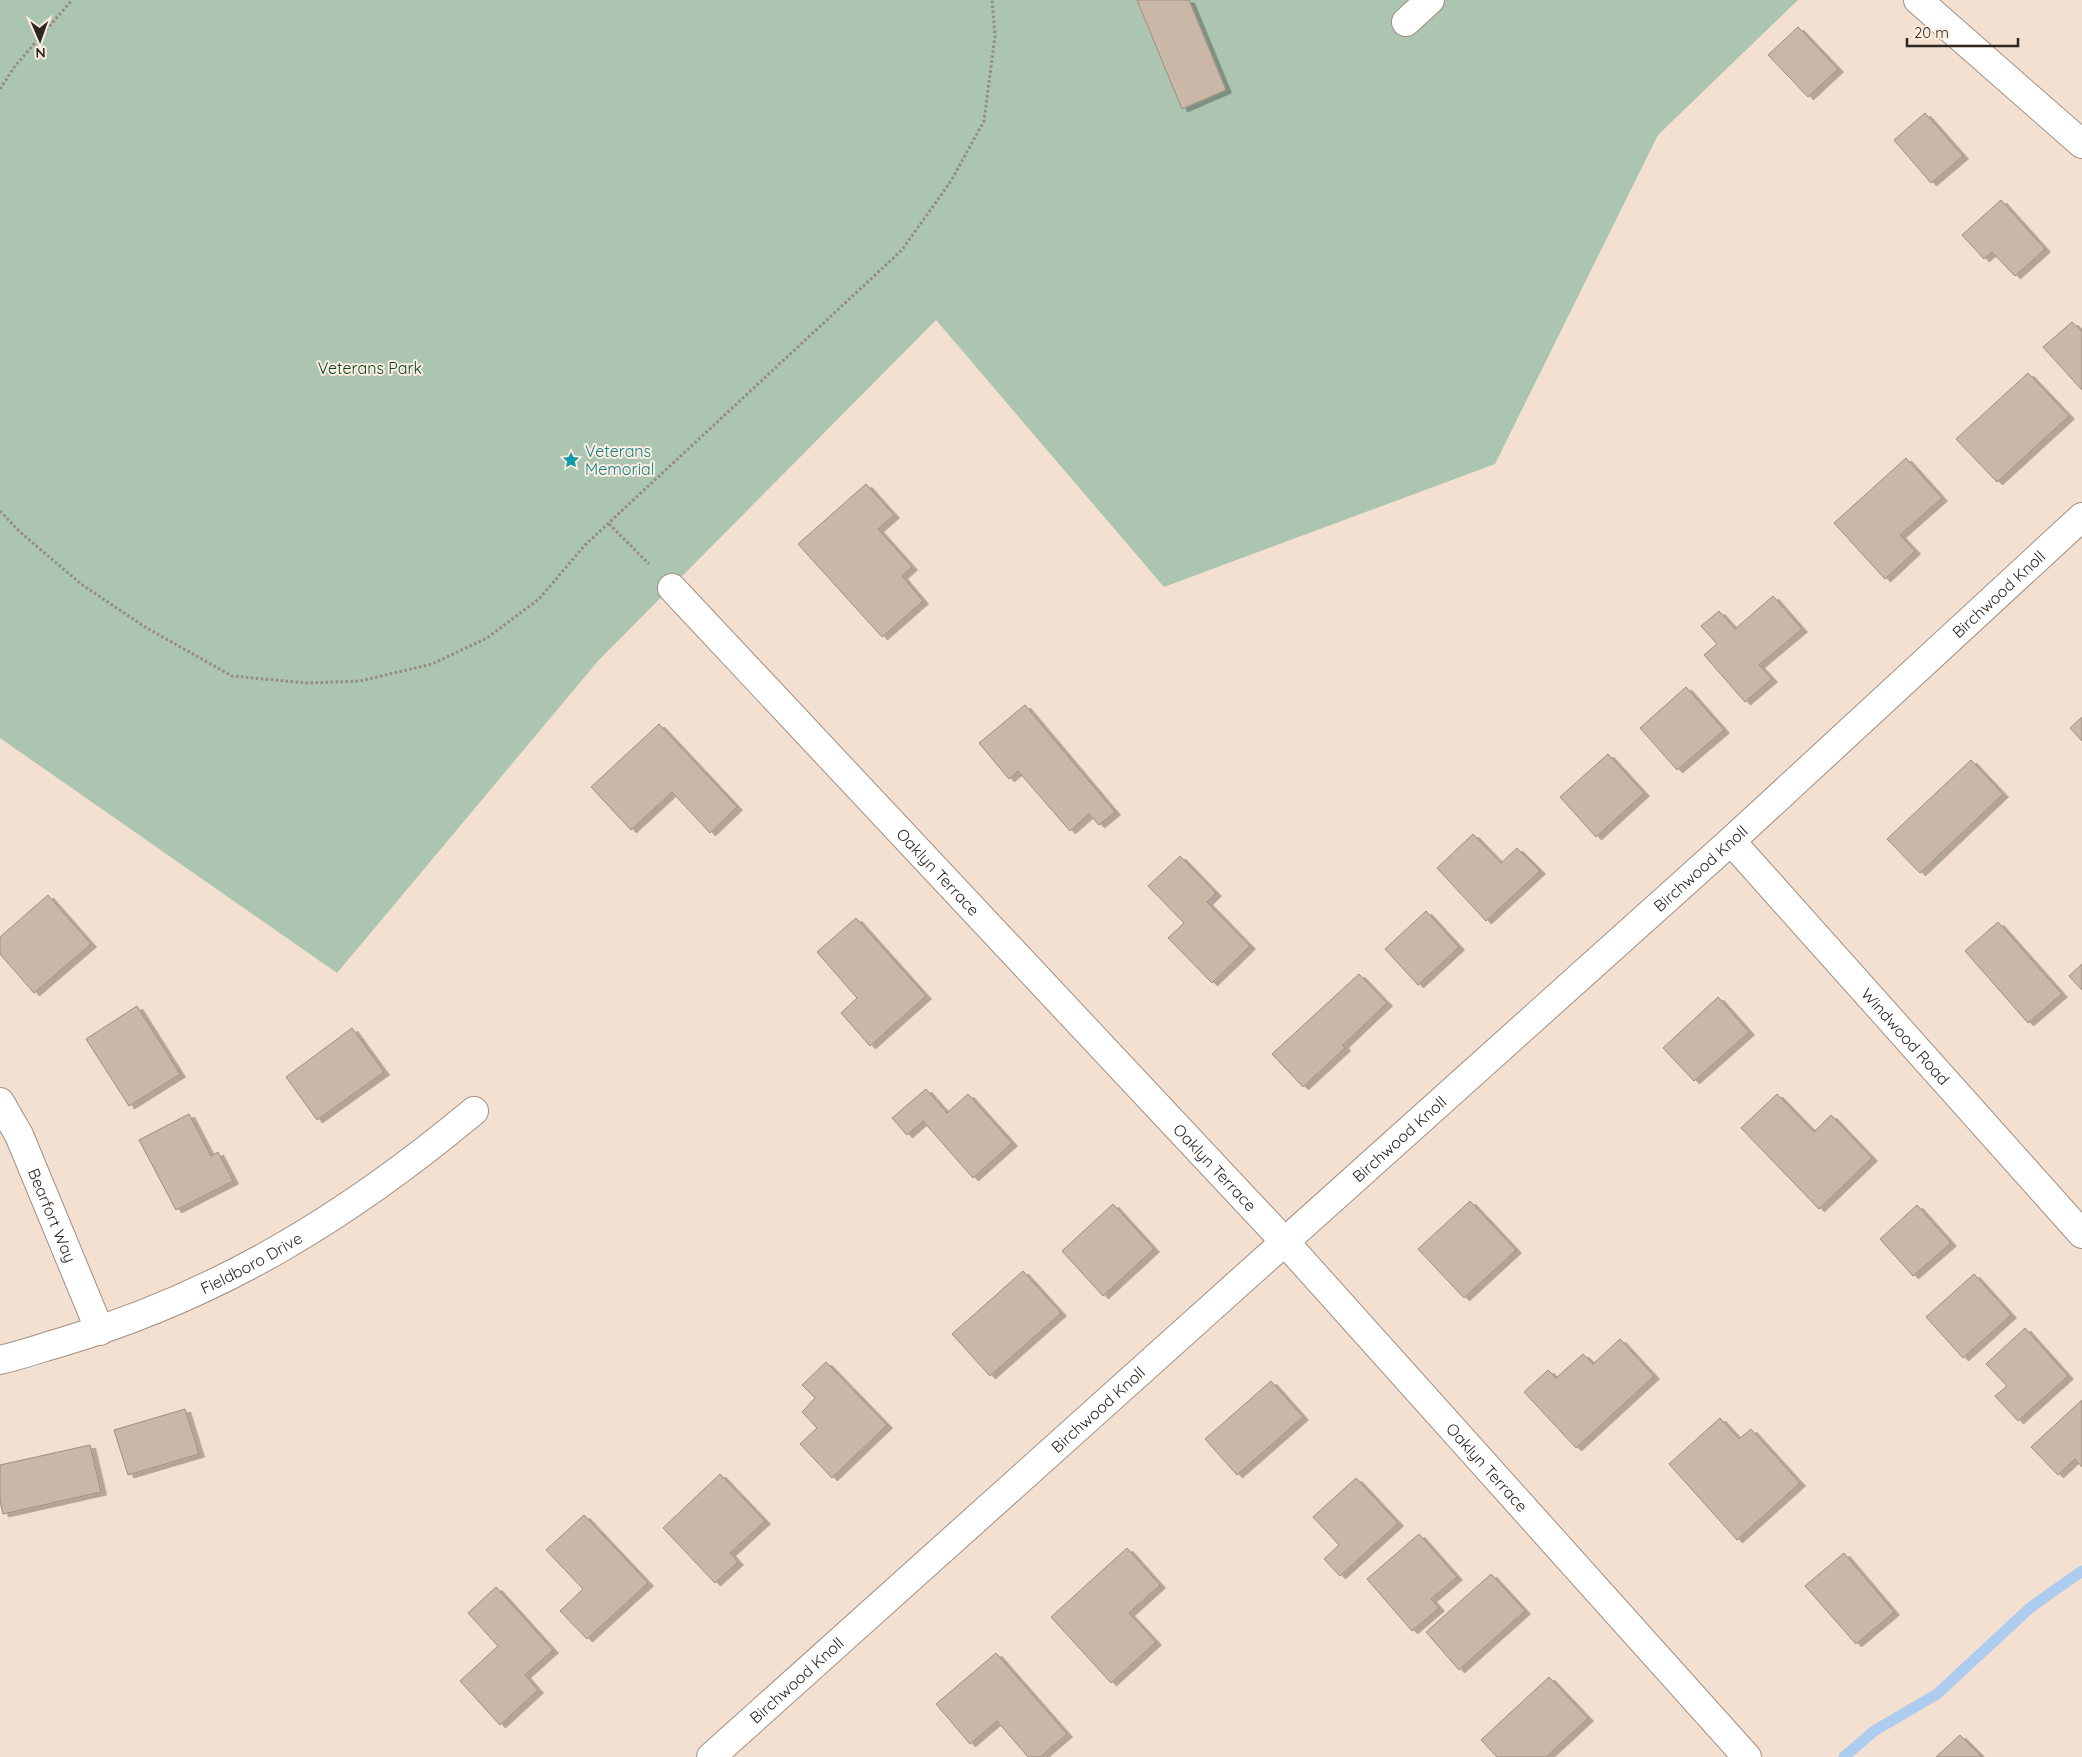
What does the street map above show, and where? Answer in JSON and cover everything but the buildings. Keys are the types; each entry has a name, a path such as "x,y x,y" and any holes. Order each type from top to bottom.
{"street":[{"path":"1406,22 1430,0"},
{"path":"1918,0 2082,144"},
{"name":"Birchwood Knoll","path":"711,1757 1730,841 2082,517"},
{"name":"Oaklyn Terrace","path":"663,578 1285,1242 1747,1757"},
{"name":"Windwood Road","path":"1730,841 2082,1234"},
{"name":"Bearfort Way","path":"0,1102 19,1135 100,1331"},
{"name":"Fieldboro Drive","path":"0,1360 100,1331 179,1300 268,1257 349,1208 425,1152 474,1111"}],"path":[{"path":"0,89 15,66 72,0"},
{"path":"0,511 20,532 82,584 145,627 232,676 307,683 360,681 423,666 487,638 539,599 585,545 902,250 951,181 984,120 995,36 992,0"},
{"path":"609,524 663,578"}],"green space":[{"name":"Veterans Park","path":"0,0 1798,0 1658,135 1495,464 1164,587 936,320 598,661 337,973 0,738"}],"waterway":[{"path":"1844,1757 1874,1731 1937,1694 2031,1607 2082,1571"}],"place":[{"name":"Veterans Memorial","path":"571,460"}]}
